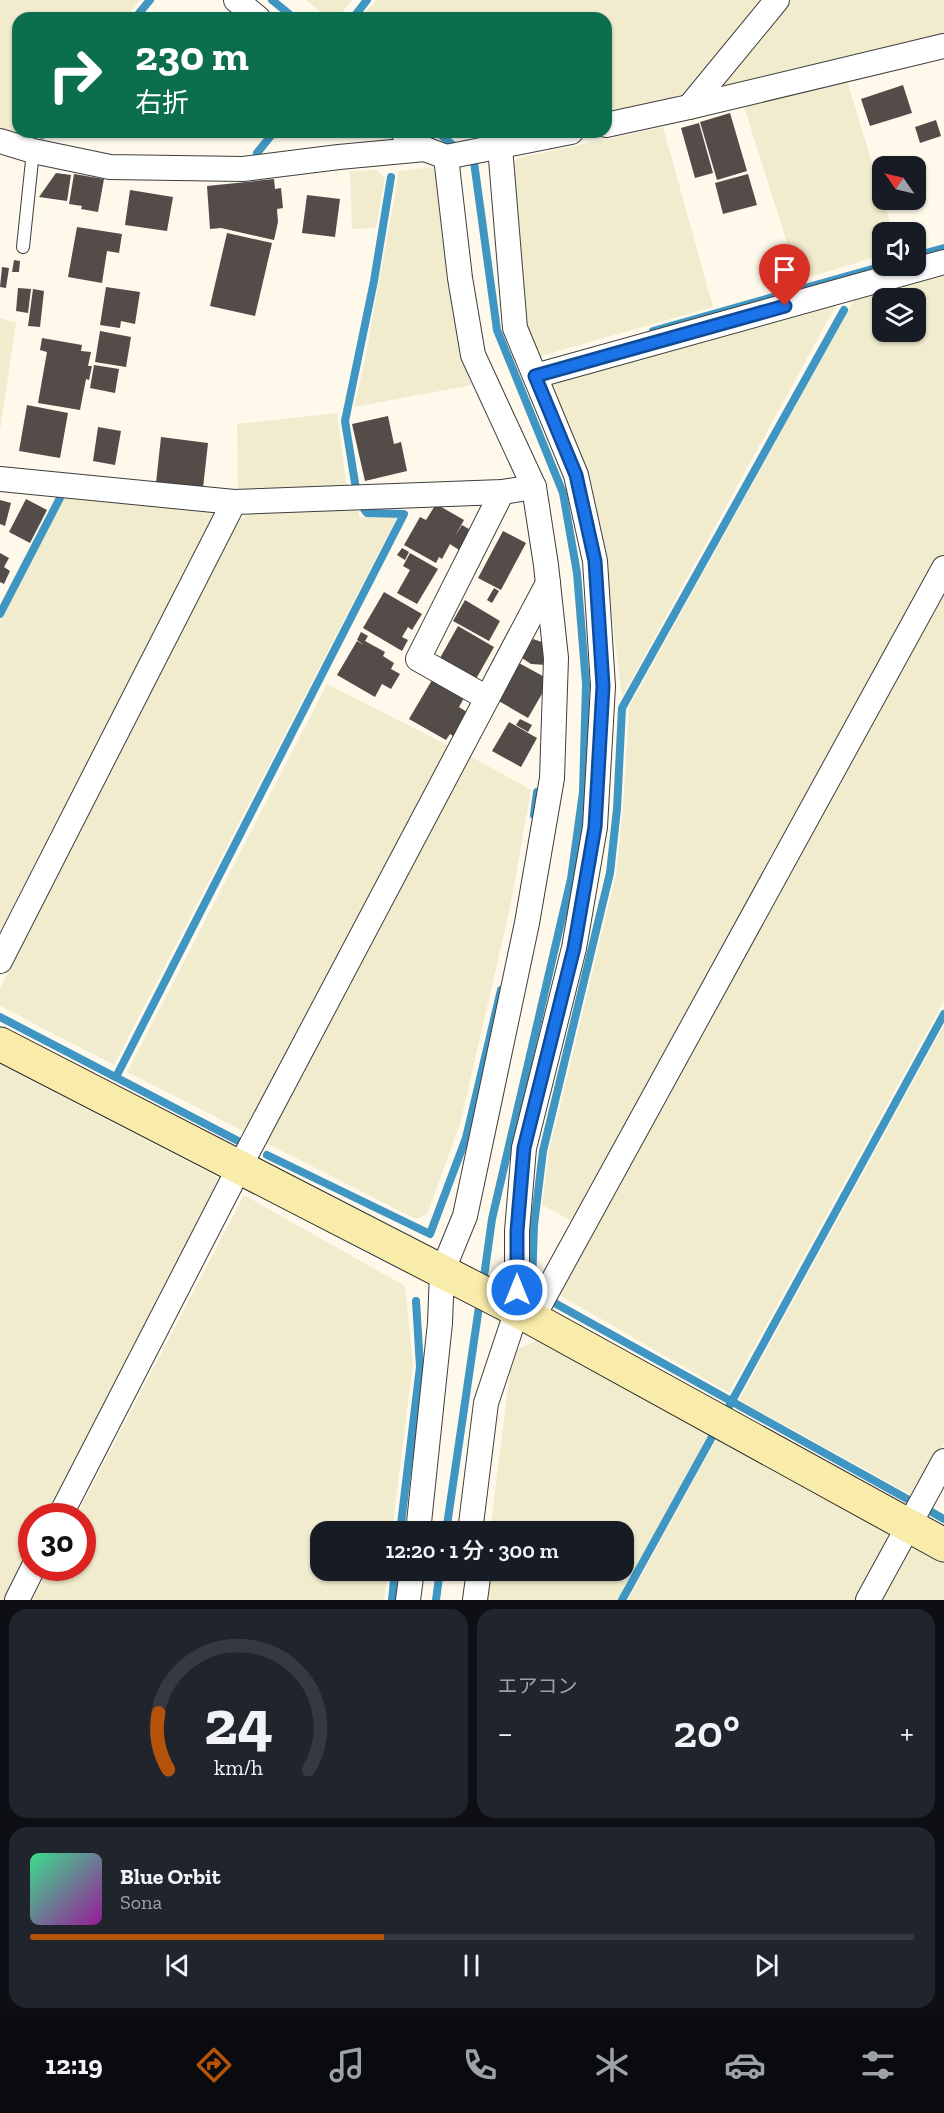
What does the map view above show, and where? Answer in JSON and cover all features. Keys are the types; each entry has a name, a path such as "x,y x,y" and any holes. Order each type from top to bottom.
{"street":[{"path":"236,0 251,12"},
{"path":"689,107 777,0"},
{"path":"612,124 944,46"},
{"path":"411,138 435,153 460,278 472,355 534,487 556,658 552,778 527,923 465,1216 445,1274 419,1521"},
{"path":"0,141 33,151 110,167 243,169 339,157 492,148 541,138"},
{"path":"492,148 515,328 576,475 595,561 603,686 595,827 574,948 524,1148 517,1231 519,1312"},
{"path":"535,376 944,262"},
{"path":"0,479 234,502 502,492 534,487"},
{"path":"487,698 418,659 502,492"},
{"path":"0,961 234,502"},
{"path":"471,1521 486,1403 519,1312 944,568"},
{"path":"67,1503 239,1168 548,583"},
{"path":"0,1044 519,1312 944,1545"},
{"path":"487,1521 502,1409 502,1355"},
{"path":"868,1600 944,1461"},
{"path":"17,1600 26,1581"},
{"path":"408,1600 411,1581"},
{"path":"462,1600 464,1581"},
{"path":"475,1600 478,1581"}],"lane":[{"path":"23,247 33,151"}],"shaded area":[{"path":"0,0 140,0 131,12 12,12 12,133 0,129"},
{"path":"306,0 352,0 343,12 321,12"},
{"path":"376,0 761,0 683,93 661,104 612,115 612,12 366,12"},
{"path":"788,0 944,0 944,38 719,93 719,82"},
{"path":"847,80 872,163 872,210 886,210 890,222 872,222 872,258 799,280 743,104"},
{"path":"663,127 713,307 537,357 522,325 512,164 518,158"},
{"path":"433,167 443,194 460,358 472,385 354,407 365,360 399,171"},
{"path":"376,170 385,178 376,228 352,229 350,171"},
{"path":"944,269 944,555 574,1222 542,1205 549,1152 616,874 623,810 629,707 858,293 872,289 872,342 926,342 926,288 876,288 926,276 926,274"},
{"path":"840,298 622,697 605,561 548,388 556,378"},
{"path":"0,318 16,323 0,431"},
{"path":"337,413 347,489 238,493 237,424"},
{"path":"66,493 214,511 220,518 0,947 0,622"},
{"path":"359,508 359,517 397,517 114,1065 0,1006 0,988 235,525 251,510"},
{"path":"944,590 944,1001 729,1393 556,1293"},
{"path":"327,684 451,747 251,1135 127,1072"},
{"path":"470,756 531,790 510,908 460,1124 427,1214 416,1219 266,1143"},
{"path":"944,1025 944,1444 915,1497 739,1400"},
{"path":"0,1064 219,1178 222,1190 60,1503 18,1503 19,1581 9,1600 0,1600"},
{"path":"244,1195 405,1286 413,1364 393,1521 310,1521 310,1581 387,1581 384,1600 32,1600 42,1581 96,1581 96,1503 83,1503"},
{"path":"539,1339 709,1433 634,1569 634,1521 491,1521 511,1364 518,1349"},
{"path":"718,1436 887,1530 890,1544 860,1600 628,1600"},
{"path":"916,1547 944,1563 944,1600 874,1600 901,1551"},
{"path":"484,1581 627,1581 617,1600 481,1600"}],"building":[{"path":"903,85 912,113 870,126 861,99"},
{"path":"730,113 747,171 717,180 700,122"},
{"path":"936,120 941,136 920,143 915,127"},
{"path":"699,123 713,173 695,178 681,128"},
{"path":"56,173 71,175 67,201 39,197"},
{"path":"74,174 104,179 98,212 69,204"},
{"path":"748,174 757,205 723,214 715,183"},
{"path":"274,179 275,189 281,188 283,208 277,209 278,222 274,240 221,228 210,229 207,186"},
{"path":"130,190 173,197 167,231 125,225"},
{"path":"307,195 340,199 335,237 302,233"},
{"path":"77,227 122,234 119,253 107,251 102,283 68,277"},
{"path":"227,233 272,243 255,316 210,306"},
{"path":"14,260 20,261 19,272 12,272"},
{"path":"2,267 9,268 6,288 0,287"},
{"path":"106,287 140,292 135,324 121,321 120,328 100,325"},
{"path":"18,288 31,289 28,313 16,311"},
{"path":"33,289 44,291 40,327 28,326"},
{"path":"100,331 131,337 126,367 95,362"},
{"path":"42,338 82,345 81,351 91,352 88,366 92,366 89,380 86,379 80,410 38,403 47,352 40,350"},
{"path":"94,365 119,369 115,393 90,388"},
{"path":"27,405 68,413 60,458 19,451"},
{"path":"388,416 394,444 401,442 407,471 365,481 352,424"},
{"path":"98,427 121,431 115,465 93,461"},
{"path":"161,437 208,443 203,488 156,483"},
{"path":"26,499 47,510 30,543 9,532"},
{"path":"0,500 11,503 5,526 0,524"},
{"path":"436,504 464,520 455,536 462,525 474,532 462,552 450,544 442,559 439,557 436,563 404,545 420,517 426,520"},
{"path":"503,531 526,543 501,590 478,578"},
{"path":"402,548 409,552 405,560 397,555"},
{"path":"0,553 9,558 4,567 10,571 4,584 0,582"},
{"path":"410,553 438,569 417,604 397,593 410,570 403,566"},
{"path":"494,588 499,591 492,603 487,600"},
{"path":"384,592 422,614 412,630 408,627 402,637 408,640 402,651 363,628"},
{"path":"465,600 500,621 489,641 453,621"},
{"path":"458,626 494,647 476,679 440,658"},
{"path":"361,632 368,636 365,641 385,652 383,656 394,663 391,669 400,674 391,689 382,684 375,697 337,675 357,641 364,645 357,640"},
{"path":"533,639 548,644 547,665 531,664 522,658"},
{"path":"519,663 550,680 528,718 497,700"},
{"path":"432,680 464,698 459,707 470,714 456,738 450,734 446,740 409,719"},
{"path":"520,719 532,725 528,732 516,725"},
{"path":"509,722 537,738 521,767 492,751"}],"waterway":[{"path":"140,12 150,0"},
{"path":"272,0 287,12"},
{"path":"358,12 367,0"},
{"path":"257,153 269,138"},
{"path":"444,138 474,162 497,330 563,493 577,573 586,684 583,792 571,879 492,1219 483,1284"},
{"path":"356,489 345,421 374,281 391,177"},
{"path":"926,253 944,248"},
{"path":"653,331 872,269"},
{"path":"532,1286 534,1225 543,1151 610,873 617,809 622,708 844,310"},
{"path":"0,614 61,496"},
{"path":"116,1077 404,514 367,513 364,509"},
{"path":"534,815 537,792"},
{"path":"267,1155 430,1234 466,1138 501,990"},
{"path":"727,1410 944,1014"},
{"path":"0,1017 244,1144"},
{"path":"448,1521 480,1300"},
{"path":"401,1521 420,1367 416,1301"},
{"path":"551,1301 909,1500"},
{"path":"622,1600 712,1437"},
{"path":"928,1510 944,1519"},
{"path":"392,1600 394,1581"},
{"path":"436,1600 439,1581"}],"route":[{"path":"517,1290 517,1231 524,1148 574,948 595,827 603,686 595,561 576,475 535,376 785,306"}]}
